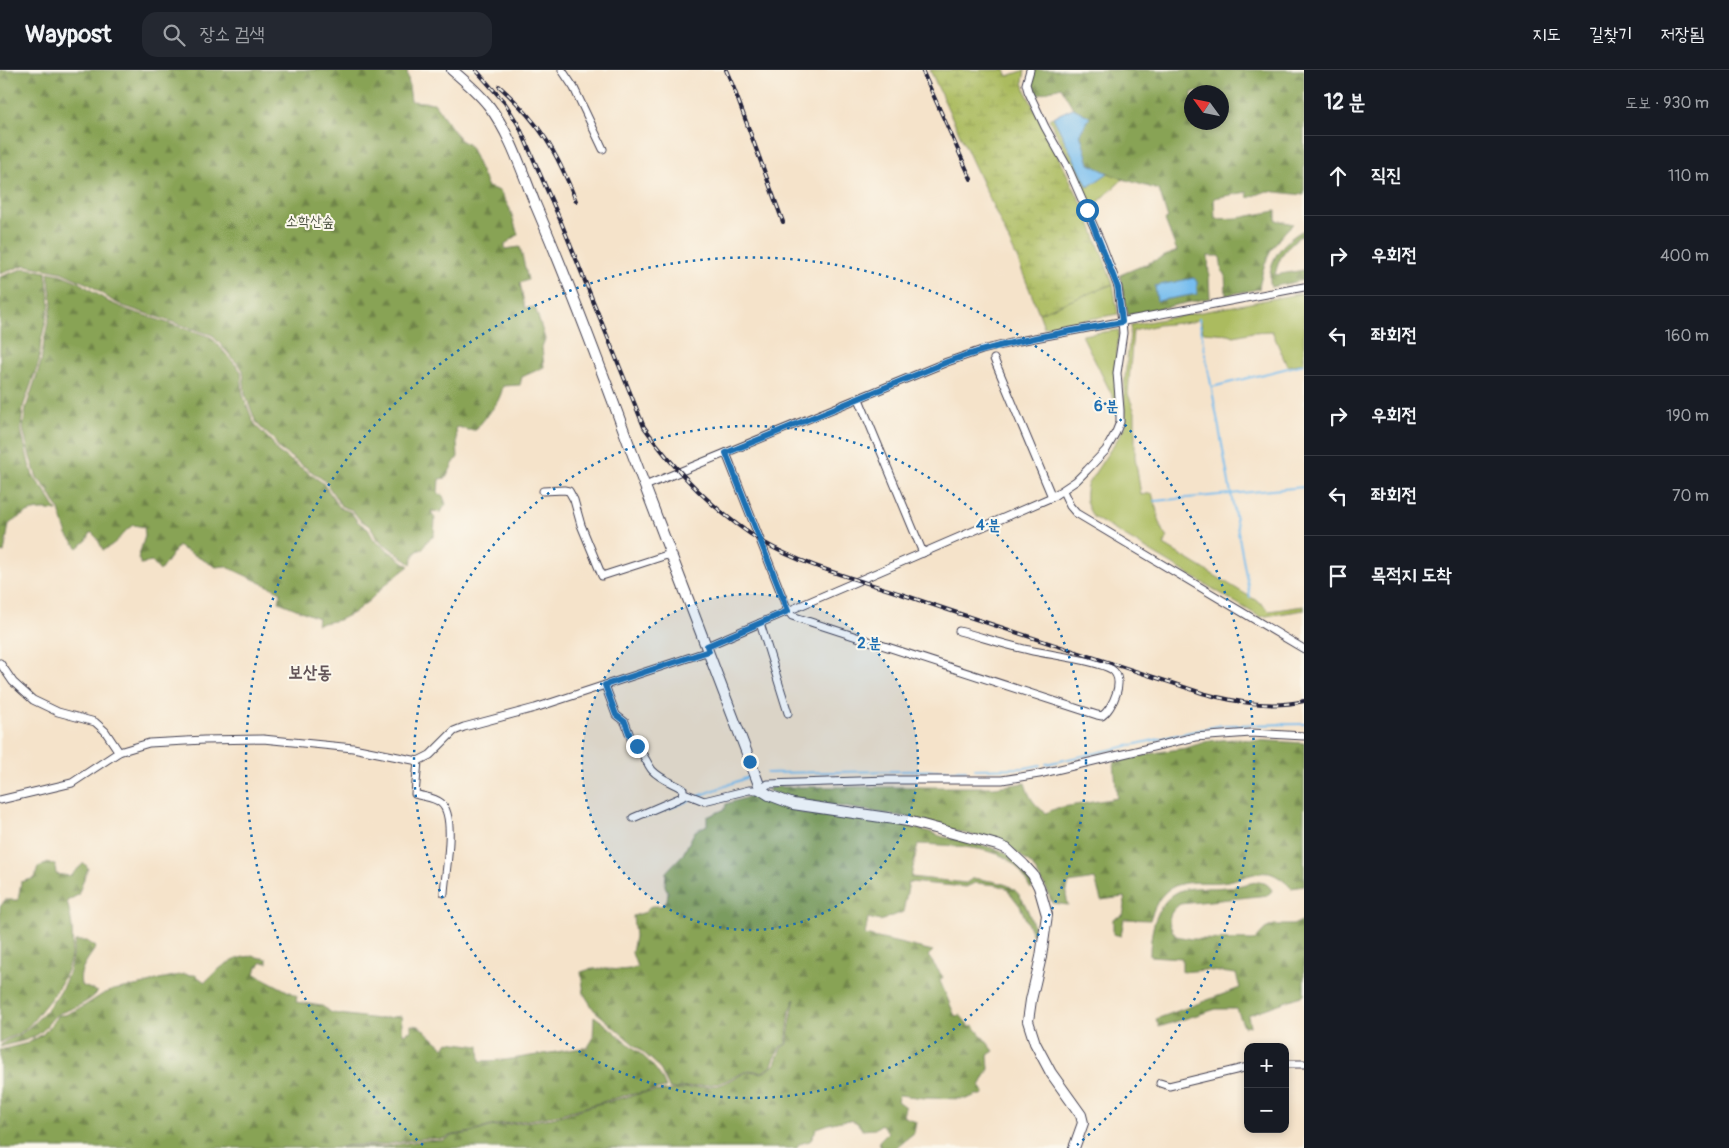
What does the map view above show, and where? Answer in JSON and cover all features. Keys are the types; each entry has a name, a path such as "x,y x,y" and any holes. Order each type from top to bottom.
{"street":[{"path":"452,70 479,94 489,106 505,133 543,222 761,790"},
{"path":"562,70 574,88 602,149"},
{"path":"0,800 72,783 119,752 149,743 263,739 354,748 418,761 430,755 454,731 605,685 708,648 760,623 1063,491 1076,481 1096,460 1112,440 1118,427 1120,410 1117,373 1122,322 1118,288 1102,246 1068,168 1028,91 1026,84 1030,70"},
{"path":"645,486 982,350 1020,341 1304,287"},
{"path":"994,359 1052,497"},
{"path":"859,399 923,553"},
{"path":"726,453 788,611 792,616 1097,715 1102,716 1113,704 1118,679 1112,670 1091,663 1027,650 959,631"},
{"path":"543,491 564,490 569,492 574,500 581,525 602,576 670,554"},
{"path":"1063,491 1070,506 1076,513 1304,649"},
{"path":"760,623 788,713"},
{"path":"0,663 13,682 32,700 58,712 95,722 105,731 119,752"},
{"path":"605,685 616,715 625,722 633,744 637,746 654,772 683,789 684,793 695,798 704,801 749,790 761,790 793,804 908,821 991,843 1007,849 1024,865 1033,875 1039,887 1047,915 1041,957 1031,1000 1029,1026 1035,1043 1054,1078 1081,1115 1083,1124 1074,1148"},
{"path":"761,790 768,784 888,780 1002,780 1039,774 1195,738 1251,734 1304,736"},
{"path":"418,761 415,794 437,800 446,808 449,816 444,893"},
{"path":"633,818 682,798 684,793"},
{"path":"1289,1064 1304,1064"},
{"path":"1160,1083 1169,1086 1244,1068"}],"green space":[{"name":"소학산숲","path":"0,70 407,70 411,101 434,103 461,141 468,144 488,187 500,191 510,209 518,235 505,244 505,249 520,247 528,280 520,283 525,308 535,307 545,339 542,347 544,367 522,377 520,385 503,386 496,404 476,430 456,428 458,457 446,478 439,479 438,493 443,496 446,504 441,512 431,511 435,519 434,536 427,541 423,549 413,556 411,564 376,538 371,527 360,520 352,510 341,506 325,481 279,449 274,440 255,420 245,394 243,370 212,335 123,306 90,285 61,272 25,265 0,274"},
{"path":"930,70 1005,70 1008,76 1025,70 1023,82 1026,92 1087,214 1113,284 1039,313 1016,256"},
{"path":"1034,70 1304,70 1304,195 1267,191 1248,198 1247,192 1214,198 1215,219 1238,218 1276,211 1276,220 1293,224 1274,246 1263,270 1259,289 1226,295 1225,273 1222,272 1220,256 1208,256 1210,298 1128,315 1120,275 1177,251 1165,220 1168,219 1159,190 1123,179 1089,165 1080,133 1090,117 1073,108 1061,87 1034,96 1032,87"},
{"path":"1053,117 1088,187 1108,173 1123,179 1093,207 1049,119"},
{"path":"1304,230 1304,243 1303,234 1292,242 1281,257 1275,275 1304,270 1304,280 1271,287 1271,269 1277,253 1296,234"},
{"path":"25,268 46,272 50,304 41,341 39,362 23,407 21,429 30,468 35,479 57,511 32,511 9,524 4,553 0,552 0,277"},
{"path":"48,272 60,274 79,282 109,302 128,310 211,337 241,371 243,395 253,421 272,442 277,451 323,483 340,508 351,512 358,522 368,529 374,540 409,566 353,613 339,620 317,624 318,618 279,602 281,592 225,566 216,567 178,546 160,571 152,562 141,564 138,558 145,536 144,527 133,525 113,544 103,550 97,538 91,532 87,540 78,548 67,535 59,510 47,489 37,478 23,429 26,408 41,362 52,304"},
{"path":"1113,284 1118,314 1044,327 1039,313"},
{"path":"1304,293 1304,363 1287,366 1272,331 1234,336 1203,332 1200,319 1192,322 1158,325 1133,331 1128,394 1135,412 1135,457 1141,495 1152,493 1162,530 1167,538 1164,545 1262,604 1269,611 1304,606 1304,610 1260,617 1093,517 1086,502 1086,490 1087,485 1125,426 1124,387 1131,325"},
{"path":"1119,330 1116,364 1121,413 1082,335"},
{"path":"1235,739 1304,743 1304,886 1291,888 1284,881 1269,873 1253,874 1221,882 1184,883 1171,888 1160,898 1150,920 1124,919 1121,936 1113,934 1113,919 1123,915 1124,897 1101,900 1095,879 1069,883 1066,895 1068,905 1052,903 1047,890 1032,865 1007,845 906,817 789,798 769,791 769,788 777,787 994,787 1025,783 1033,800 1046,813 1057,808 1117,798 1114,762 1186,748 1208,741"},
{"path":"757,796 803,813 899,824 943,837 964,840 1000,850 1009,855 1025,872 1033,886 1031,889 1017,867 1002,856 992,852 966,847 918,844 911,877 966,883 973,878 1011,887 1025,905 1036,935 1032,934 1020,906 1006,888 997,885 975,883 966,887 909,882 903,912 880,921 868,918 865,935 933,951 928,956 943,977 940,981 955,1016 960,1015 970,1027 973,1025 994,1051 988,1055 989,1069 980,1086 984,1092 982,1095 976,1095 967,1099 899,1095 897,1101 905,1107 903,1116 916,1122 914,1133 895,1148 881,1148 879,1141 888,1132 881,1124 875,1129 862,1130 857,1123 849,1120 817,1128 810,1141 799,1144 797,1148 341,1148 347,1146 381,1147 427,1140 442,1141 453,1136 490,1127 553,1118 643,1093 720,1085 749,1071 762,1073 768,1070 775,1064 781,1048 787,1044 795,999 790,1011 786,1044 780,1047 771,1067 762,1072 749,1070 720,1083 674,1089 669,1088 661,1071 654,1062 594,1010 584,994 581,972 595,969 623,970 637,967 632,953 635,936 633,916 646,912 651,906 661,906 667,900 666,872 683,854 695,831 707,825 707,817 725,809 726,804"},
{"path":"48,863 55,864 56,874 70,876 84,863 88,868 78,895 67,901 72,932 70,959 60,984 32,1022 21,1032 0,1043 0,907 5,900 18,900 21,882 35,878 38,867"},
{"path":"1256,882 1269,886 1272,890 1269,895 1180,904 1172,911 1169,922 1176,936 1191,939 1255,940 1265,929 1274,925 1293,925 1304,920 1304,995 1248,1015 1250,1026 1244,1027 1237,1009 1216,1009 1159,1027 1156,1019 1240,988 1236,974 1205,970 1182,972 1182,958 1150,956 1153,927 1160,909 1173,894 1182,890 1220,888"},
{"path":"75,941 87,941 96,947 84,965 80,979 81,985 98,992 76,1007 57,1014 36,1035 26,1040 0,1047 4,1042 19,1035 28,1028 41,1016 59,993 68,975"},
{"path":"252,956 267,959 267,963 262,962 257,966 255,974 297,996 296,1002 322,1006 332,1013 378,1019 401,1016 403,1034 411,1031 411,1025 419,1026 444,1048 448,1042 479,1046 480,1061 505,1060 588,1047 593,1039 594,1016 649,1062 663,1080 666,1088 623,1096 553,1116 490,1126 442,1139 427,1138 381,1145 347,1145 337,1148 0,1148 0,1050 28,1043 43,1034 59,1015 65,1015 113,990 184,974 195,975 205,982 226,964"}],"water":[{"path":"1073,108 1090,117 1080,133 1089,164 1108,173 1088,187 1053,117"},
{"path":"1194,278 1197,282 1197,294 1157,301 1155,286"}],"waterway":[{"path":"1199,319 1250,597"},
{"path":"1212,387 1304,364"},
{"path":"1155,501 1304,487"},
{"path":"1046,764 1222,725 1304,724"},
{"path":"975,769 1025,768 1040,765"},
{"path":"767,773 966,770"},
{"path":"699,796 751,776"},
{"path":"646,817 693,799"}],"railway":[{"path":"476,70 505,103 519,126 561,222 644,427 683,475 730,519 779,551 814,566 1202,693 1253,703 1279,704 1304,701"},
{"path":"726,70 783,222"},
{"path":"922,70 971,179"},
{"path":"499,86 526,112 545,138 554,152 576,201"}],"district":[{"name":"보산동","path":"310,672"}],"route":[{"path":"637,746 633,744 625,722 616,715 605,685 709,651 707,646 788,611 726,453 947,362 982,350 1122,322 1118,288 1087,210"}]}
